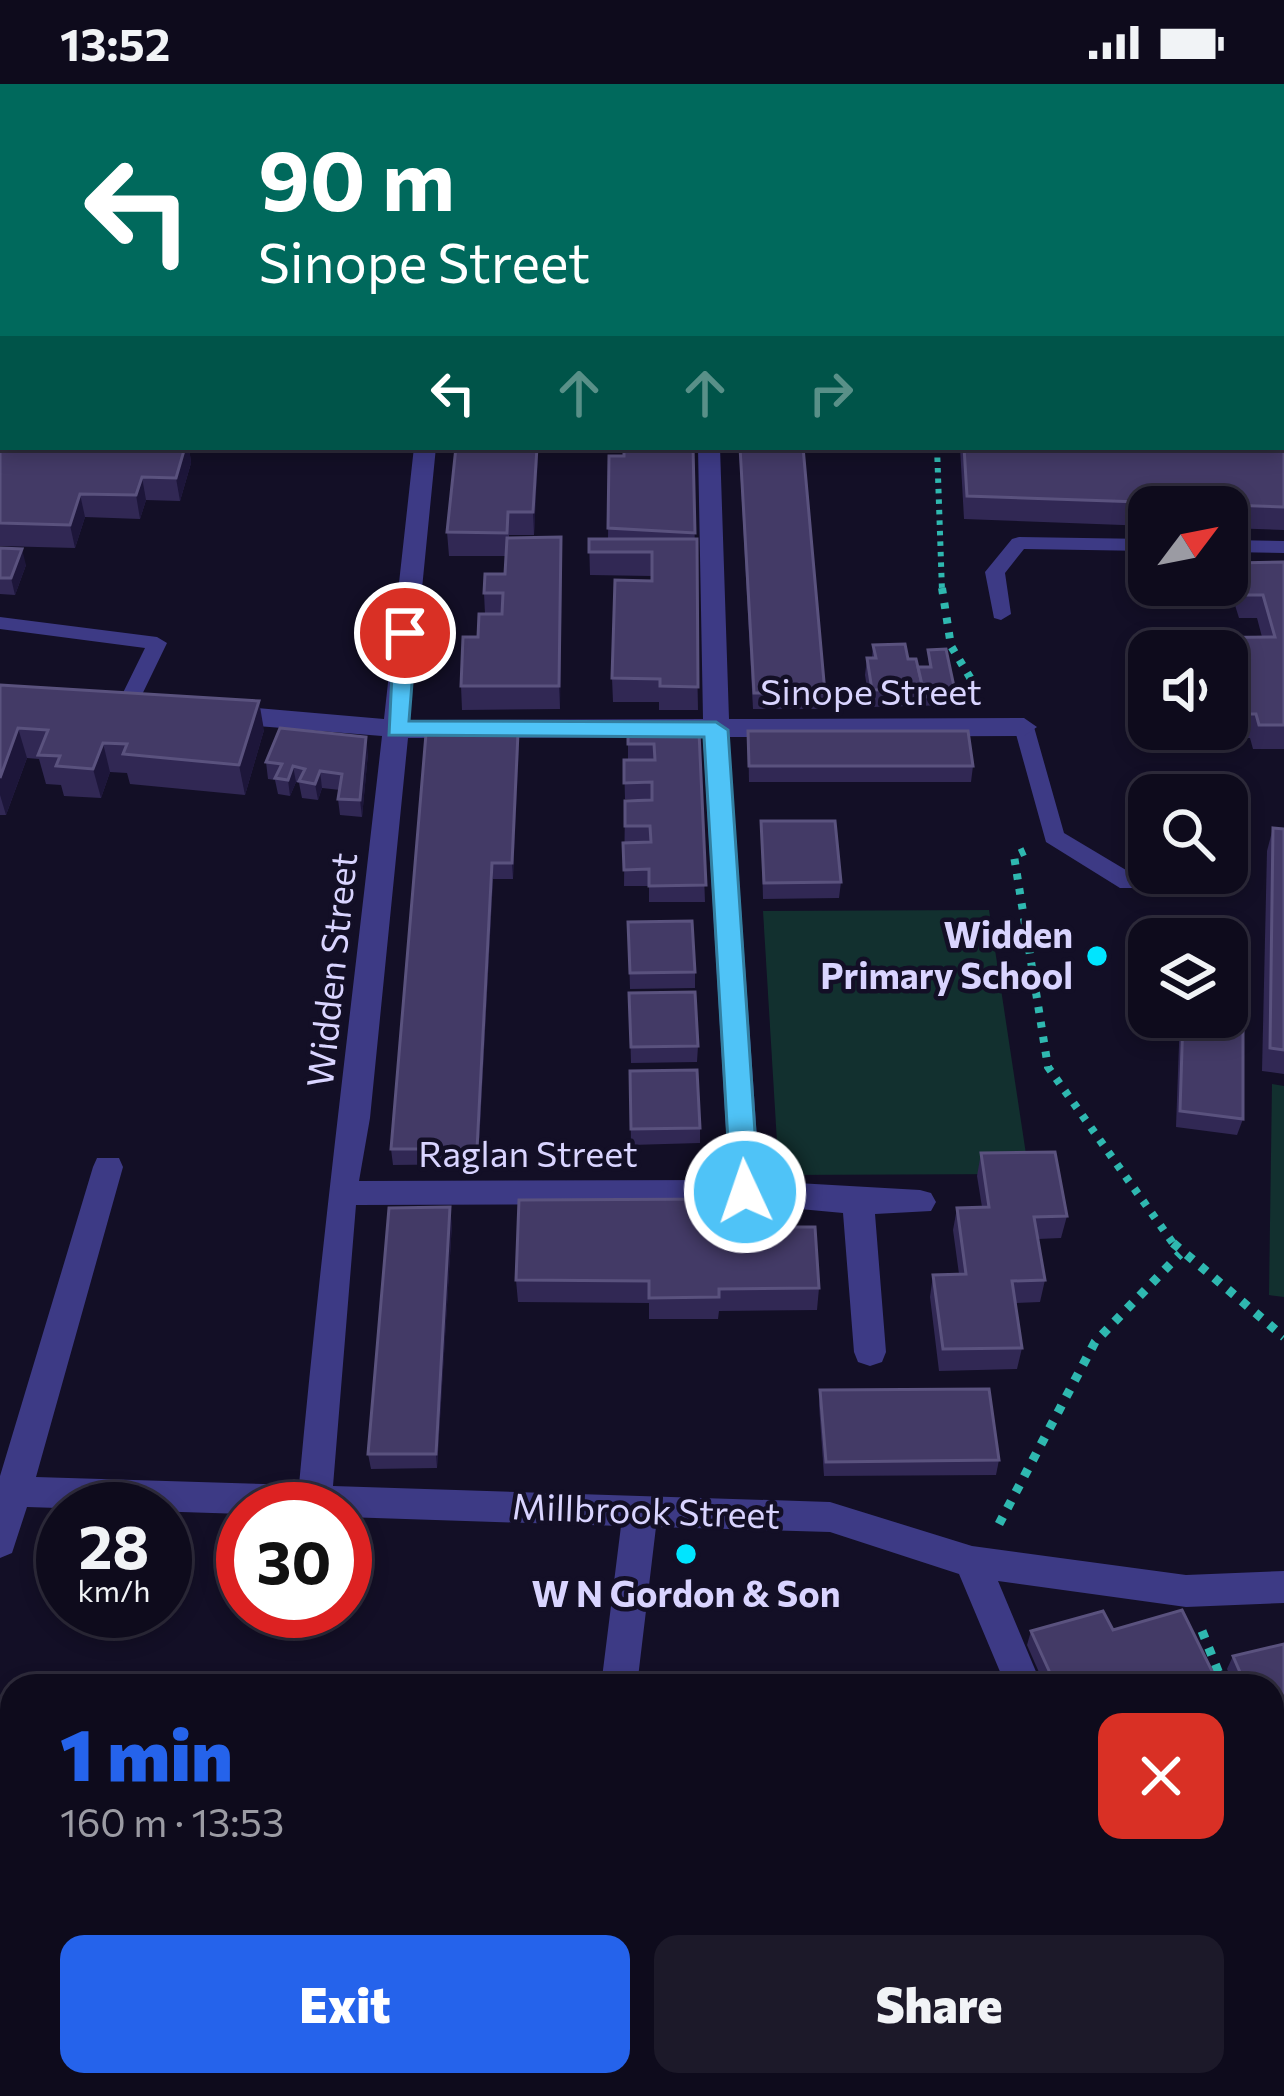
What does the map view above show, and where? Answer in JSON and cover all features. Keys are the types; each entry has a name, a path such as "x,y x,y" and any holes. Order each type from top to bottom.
{"street":[{"name":"Widden Street","path":"317,1482 341,1193 355,1118 424,450"},
{"path":"709,450 716,730 745,1192"},
{"path":"116,704 156,708"},
{"name":"Sinope Street","path":"187,711 397,729 1012,727"},
{"path":"0,1542 8,1492 108,1167"},
{"name":"Raglan Street","path":"341,1193 745,1192 920,1202"},
{"path":"858,1202 870,1352"},
{"name":"Millbrook Street","path":"8,1492 216,1498"},
{"name":"Millbrook Street","path":"372,1503 830,1516 973,1562 1186,1591 1284,1587"},
{"path":"620,1674 640,1511"},
{"path":"973,1562 1019,1674"}],"lane":[{"path":"1001,614 995,572 1019,543 1128,545"},
{"path":"1248,546 1284,547"},
{"path":"0,622 157,643 116,704"},
{"path":"1012,727 1054,837 1128,882"}],"path":[{"path":"937,450 943,604 951,646 1012,727"},
{"path":"1054,837 1014,856 1048,1067 1180,1254 1284,1337"},
{"path":"973,1562 1011,1508 1095,1342 1180,1254"},
{"path":"1186,1591 1219,1674"}],"green space":[{"path":"989,910 1029,1174 779,1175 763,911"},
{"path":"1272,1084 1284,1086 1284,1297 1269,1295"}],"building":[{"path":"0,450 184,450 176,478 142,477 136,495 80,494 70,525 0,523"},
{"path":"456,450 537,450 533,512 508,512 507,533 447,532"},
{"path":"624,450 693,450 695,533 608,528 609,456 624,456"},
{"path":"740,450 803,450 825,693 754,693"},
{"path":"964,450 1284,450 1284,507 1248,506 1248,486 1128,486 1128,502 967,496"},
{"path":"561,537 559,686 461,686 463,637 478,637 479,614 502,614 503,593 484,593 485,574 505,574 507,538"},
{"path":"589,539 697,539 698,687 660,686 660,679 612,678 615,580 652,581 652,552 589,552"},
{"path":"0,548 22,549 11,578 0,578"},
{"path":"1284,562 1284,725 1259,725 1256,714 1248,714 1248,637 1275,637 1263,595 1248,595 1248,563"},
{"path":"905,644 908,659 916,659 923,689 872,690 867,658 876,658 873,645"},
{"path":"946,649 956,696 922,697 918,667 931,667 928,650"},
{"path":"0,685 259,701 239,765 123,754 127,744 103,743 93,769 56,766 60,756 38,755 48,730 18,728 0,778"},
{"path":"280,728 366,737 360,800 338,799 342,774 320,771 315,784 299,781 305,769 293,766 288,780 275,778 282,764 266,762"},
{"path":"748,731 968,731 973,766 749,766"},
{"path":"699,732 706,885 649,886 649,869 624,870 623,843 651,842 650,826 625,826 625,801 652,800 652,782 624,783 624,760 655,760 654,744 628,744 628,733"},
{"path":"518,733 512,863 492,863 477,1149 391,1149 426,734"},
{"path":"761,821 835,821 841,882 764,883"},
{"path":"1273,828 1284,829 1284,1050 1270,1048"},
{"path":"692,921 695,972 630,973 628,922"},
{"path":"695,992 698,1046 631,1047 629,993"},
{"path":"1182,1038 1243,1038 1243,1119 1180,1111"},
{"path":"697,1070 700,1128 631,1129 630,1071"},
{"path":"1055,1152 1067,1216 1034,1217 1045,1280 1012,1281 1022,1348 943,1349 933,1275 966,1274 957,1208 989,1207 981,1153"},
{"path":"724,1199 724,1227 815,1227 819,1288 719,1289 719,1297 649,1298 649,1281 516,1280 519,1200"},
{"path":"450,1207 436,1454 368,1454 389,1208"},
{"path":"989,1389 999,1460 826,1462 820,1390"},
{"path":"1182,1610 1214,1674 1051,1674 1031,1631 1103,1611 1113,1630"},
{"path":"1284,1644 1284,1674 1241,1674 1233,1656"}],"place":[{"name":"Widden Primary School","path":"1097,956"},
{"name":"W N Gordon & Son","path":"686,1554"}],"route":[{"path":"405,633 397,729 716,730 745,1192"}]}
